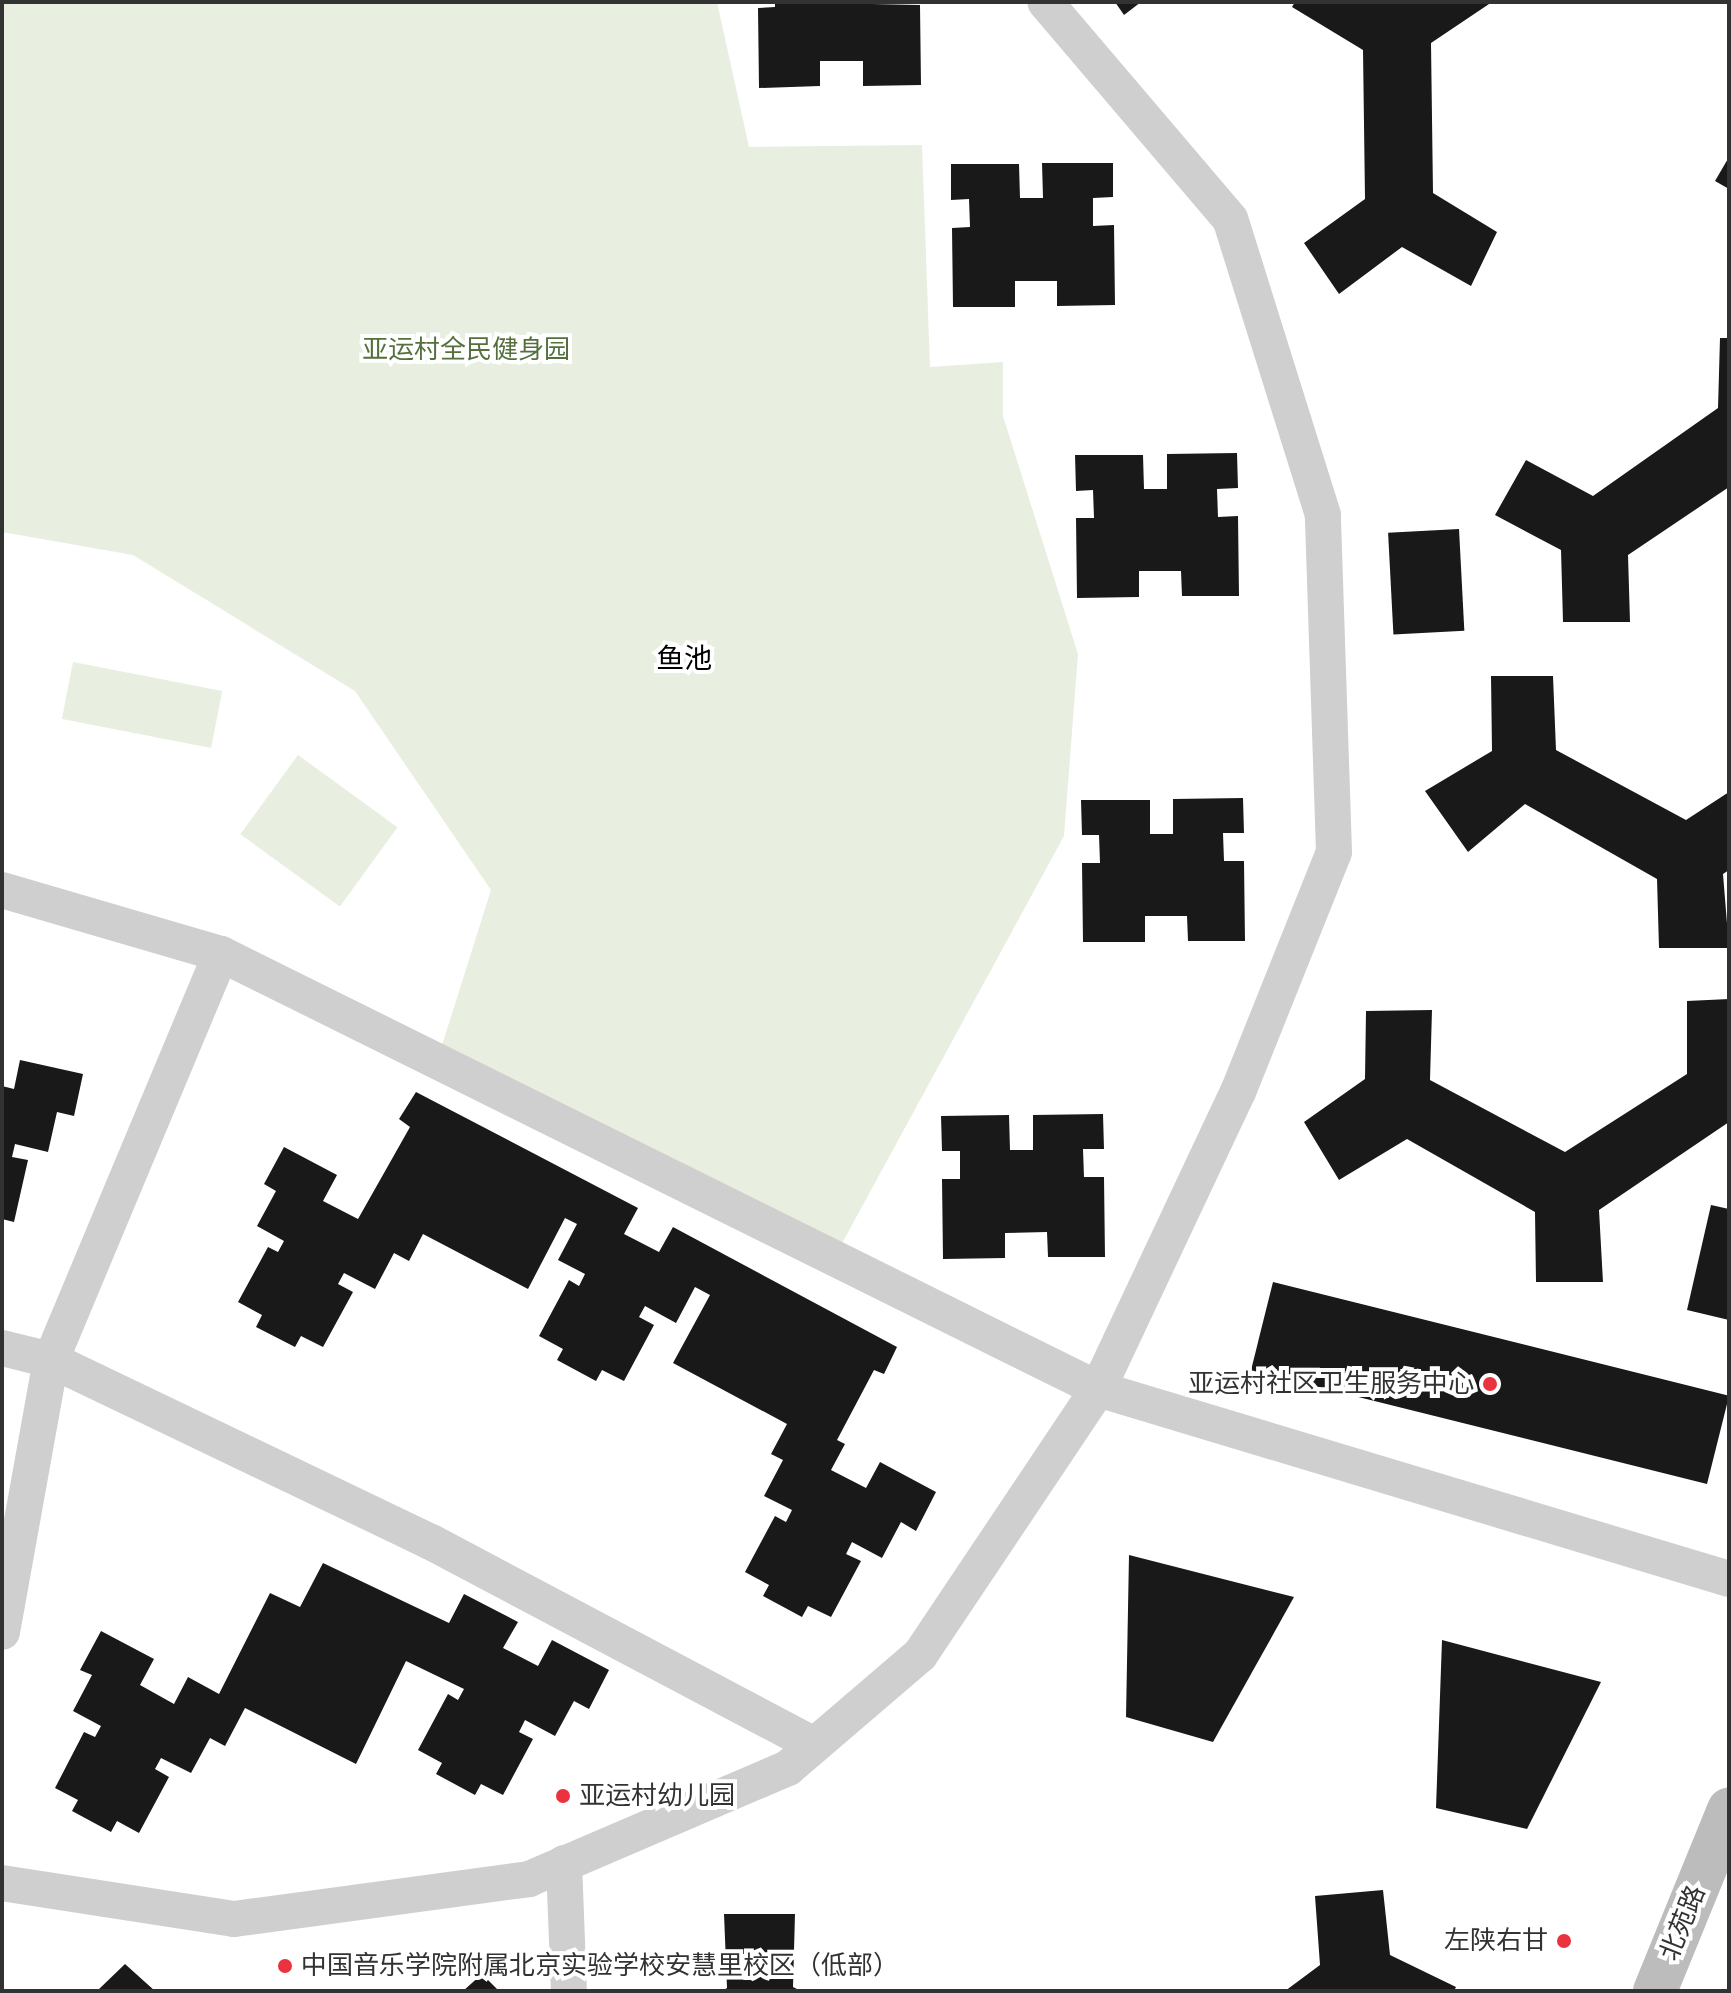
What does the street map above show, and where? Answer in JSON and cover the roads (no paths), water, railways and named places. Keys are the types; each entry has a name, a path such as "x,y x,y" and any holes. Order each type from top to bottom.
{"street":[{"path":"2,1883 234,1919 529,1879 788,1768 920,1655 1098,1389 1238,1092 1334,852 1324,530 1230,219 1045,2"},
{"path":"2,890 221,954 1098,1389 1729,1579"},
{"path":"2,1632 51,1360 221,954"},
{"path":"2,1348 51,1360 431,1542 815,1745"},
{"name":"北苑路","path":"1655,1991 1729,1810"},
{"path":"564,1863 569,1991"}],"place":[{"name":"亚运村社区卫生服务中心","path":"1490,1384"},
{"name":"亚运村幼儿园","path":"563,1796"},
{"name":"左陕右甘","path":"1564,1941"},
{"name":"中国音乐学院附属北京实验学校安慧里校区（低部）","path":"285,1966"}],"district":[{"name":"鱼池","path":"684,659"}],"park label":[{"name":"亚运村全民健身园","path":"466,350"}]}
